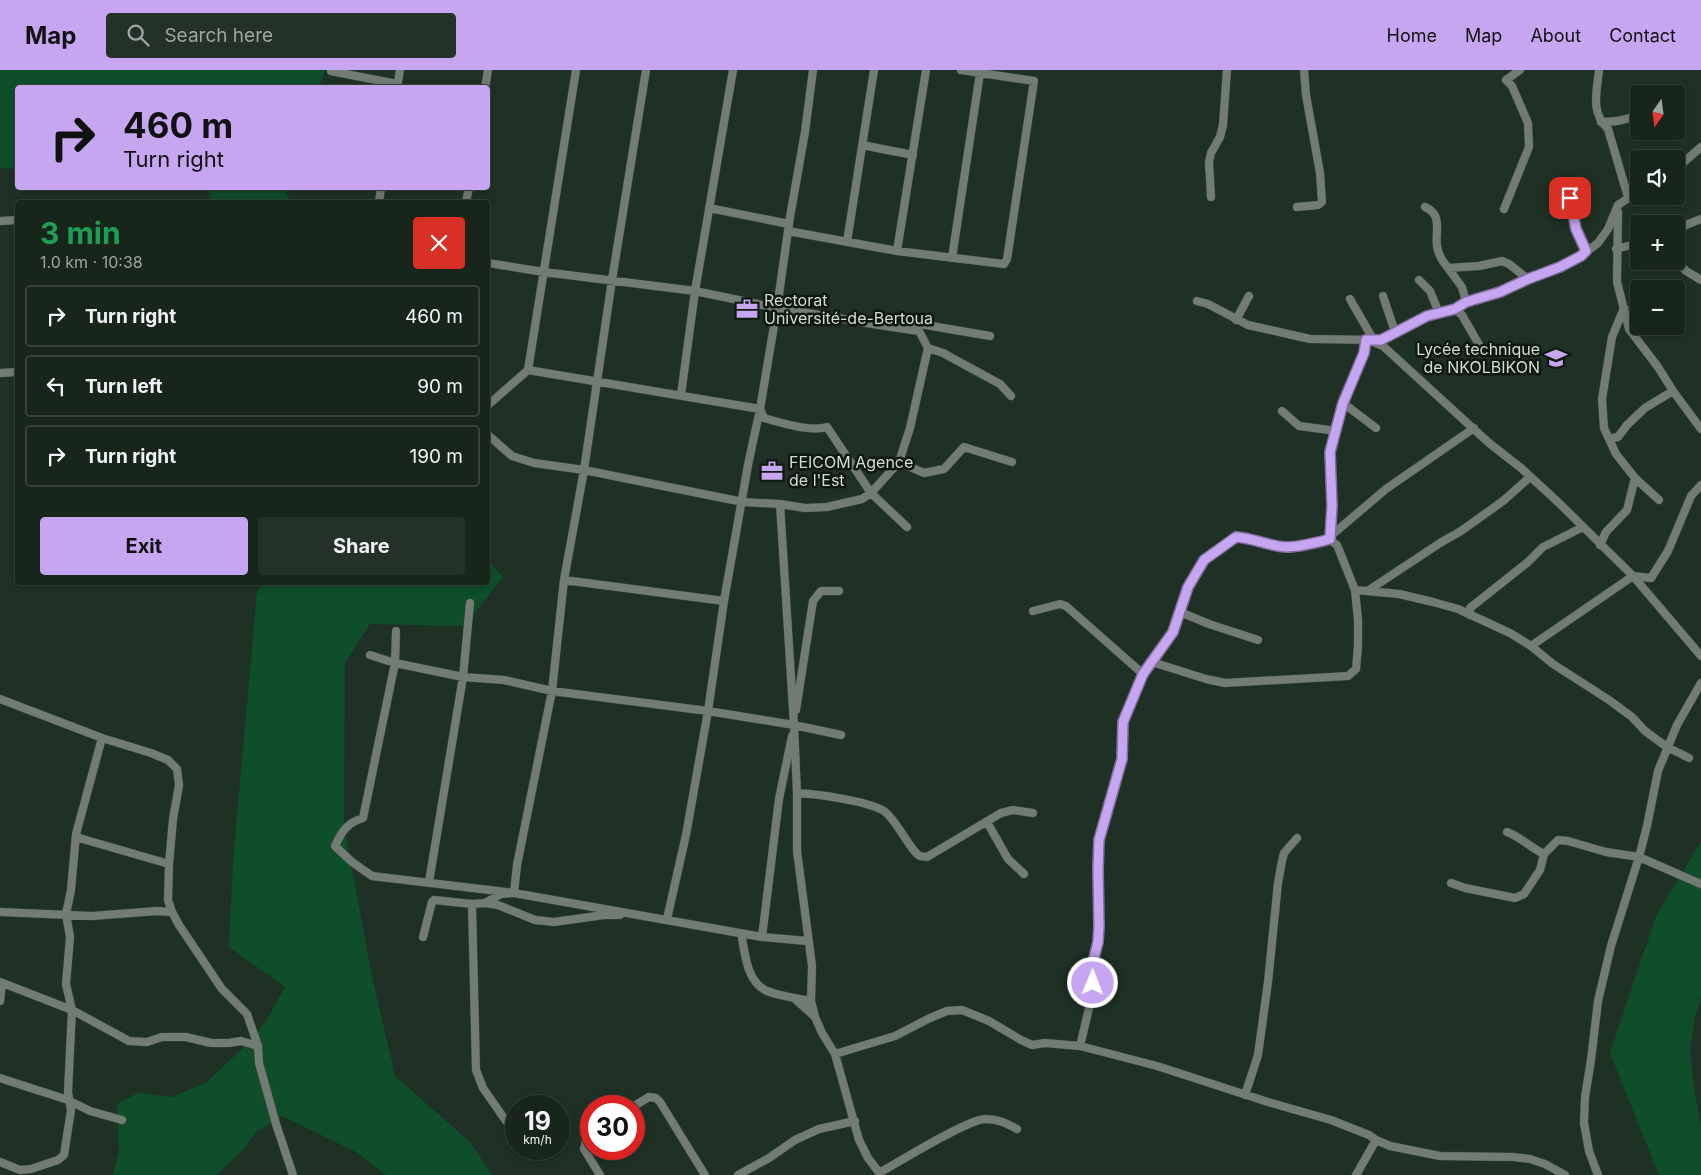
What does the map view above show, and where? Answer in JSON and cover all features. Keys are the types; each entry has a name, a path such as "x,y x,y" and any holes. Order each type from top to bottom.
{"street":[{"path":"397,85 400,70"},
{"path":"486,85 488,70"},
{"path":"490,402 528,370 576,70"},
{"path":"514,893 517,865 552,691 564,580 584,470 646,70"},
{"path":"681,395 695,291 733,70"},
{"path":"667,919 686,834 708,711 724,601 760,409 788,227 805,132 813,70"},
{"path":"847,242 874,70"},
{"path":"898,251 926,70"},
{"path":"709,208 847,242 898,251 1004,264 1008,258 1034,81 961,70"},
{"path":"1211,198 1209,162 1211,153 1224,125 1227,70"},
{"path":"1297,207 1318,205 1322,202 1320,173 1306,95 1304,70"},
{"path":"1504,209 1529,147 1528,123 1512,86 1506,80 1520,70"},
{"path":"1196,301 1208,304 1248,325 1310,339 1381,340 1427,316 1455,309 1466,302 1500,292 1560,267 1581,256 1598,243 1608,229 1618,205 1628,197 1608,129 1601,122 1595,103 1599,70"},
{"path":"331,71 393,85"},
{"path":"952,258 980,73"},
{"path":"1601,122 1618,122 1630,118"},
{"path":"862,145 913,155"},
{"path":"1685,161 1701,147"},
{"path":"1570,198 1576,229 1586,251"},
{"path":"1618,205 1617,282 1629,329 1658,367 1672,391 1701,430"},
{"path":"1425,207 1432,210 1436,216 1437,248 1443,263 1462,287 1466,302"},
{"path":"1685,225 1701,219"},
{"path":"0,221 15,220"},
{"path":"1616,249 1630,245"},
{"path":"1448,268 1502,262 1509,264 1528,279"},
{"path":"490,263 695,291 777,308 919,331 928,348 910,428 899,462 871,493 862,499 827,507 805,508 780,504 743,502 584,470 534,463 512,456 490,437"},
{"path":"1685,270 1701,280"},
{"path":"1419,280 1430,291 1439,313"},
{"path":"1236,320 1249,296"},
{"path":"1383,296 1393,326 1398,332"},
{"path":"1350,299 1373,339 1381,340"},
{"path":"1624,308 1612,337 1602,399 1604,428 1616,454 1636,478 1659,500"},
{"path":"1455,309 1462,314 1482,350"},
{"path":"879,325 885,318 990,336"},
{"path":"1330,539 1332,506 1330,452 1343,403 1364,353 1366,340"},
{"path":"1366,340 1383,346 1474,428 1488,443 1521,468 1560,503 1633,576 1701,656"},
{"path":"928,348 943,353 1000,384 1011,396"},
{"path":"528,370 760,409"},
{"path":"0,372 15,372"},
{"path":"1609,439 1618,437 1627,425 1645,408 1672,391"},
{"path":"1343,403 1376,428"},
{"path":"760,409 764,418 773,421 822,429 827,427 871,493 907,527"},
{"path":"1282,411 1299,426 1337,431"},
{"path":"1080,1046 1091,997 1093,962 1098,942 1099,840 1122,759 1123,722 1143,674 1173,632 1188,587 1204,560 1236,537 1249,538 1285,547 1307,545 1330,539 1333,534 1386,489 1474,428"},
{"path":"899,462 924,473 944,469 964,447 1012,462"},
{"path":"1369,590 1475,521 1503,501 1530,477"},
{"path":"1600,545 1606,532 1627,510 1636,478"},
{"path":"1531,646 1633,576 1651,578 1668,551 1691,496 1701,485"},
{"path":"780,504 798,793 798,851 812,966 811,1001 822,1033 835,1054 862,1146 880,1174 962,1127 983,1119 1002,1120 1018,1129"},
{"path":"1470,615 1470,608 1528,562 1542,547 1584,527"},
{"path":"1152,662 1225,683 1348,676 1356,669 1358,620 1356,590 1337,545 1330,539"},
{"path":"564,580 724,601"},
{"path":"1356,590 1399,594 1433,602 1458,610 1510,633 1531,646 1553,664 1609,700 1667,747 1689,758"},
{"path":"762,937 779,799 794,725 813,601 821,591 840,591"},
{"path":"429,882 463,677 470,604"},
{"path":"1032,611 1060,604 1066,606 1143,674"},
{"path":"1180,612 1258,640"},
{"path":"396,631 396,663 363,818 352,822 341,834 335,846 352,862 372,876 514,893 762,937 808,941"},
{"path":"370,655 396,663 463,677 504,680 552,691 708,711 841,735"},
{"path":"1598,1175 1589,1151 1584,1123 1585,1096 1592,1060 1598,1001 1611,946 1639,857 1658,771 1667,747 1701,683"},
{"path":"0,699 102,738 151,753 168,760 176,769 179,785 173,819 168,900 172,912 222,989 247,1014 258,1046 259,1063 293,1175"},
{"path":"0,1162 20,1170 31,1169 58,1160 64,1154 71,1110 68,1100 72,1010 66,984 70,937 66,914 71,890 76,834 102,738"},
{"path":"798,793 819,795 876,807 885,812 901,831 914,852 920,856 927,856 1001,813 1008,811 1033,813"},
{"path":"987,822 1008,859 1024,874"},
{"path":"1507,832 1516,835 1544,854"},
{"path":"76,834 79,838 169,864"},
{"path":"1245,1095 1259,1047 1282,861 1284,853 1298,838"},
{"path":"1451,883 1465,888 1515,898 1524,894 1540,870 1544,854 1558,840 1622,855 1639,857 1701,884"},
{"path":"423,937 434,900 472,904 485,902 501,894 514,893"},
{"path":"485,902 498,905 535,920 554,922 618,914 667,919"},
{"path":"472,904 476,1070 483,1088 505,1120"},
{"path":"0,912 92,916 157,911 172,912"},
{"path":"741,933 747,960 756,983 766,991 811,1001"},
{"path":"0,1001 1,982 72,1010 129,1041 147,1042 162,1037 186,1037 211,1043 241,1041 258,1046"},
{"path":"792,997 815,1017"},
{"path":"835,1054 895,1036 947,1011 962,1010 989,1021 1032,1045 1080,1046 1157,1066 1245,1095 1331,1120 1369,1135 1390,1146 1440,1156 1530,1159 1545,1164 1565,1175"},
{"path":"0,1078 68,1100 90,1112 122,1120"},
{"path":"645,1099 648,1097 656,1098 660,1102 705,1175"},
{"path":"738,1175 796,1140 819,1129 855,1121"},
{"path":"1356,1175 1376,1140"},
{"path":"591,1160 600,1175"},
{"path":"12,1168 18,1173 29,1175"}],"green space":[{"path":"0,70 325,70 320,85 15,85 15,169 0,168"},
{"path":"209,190 286,190 289,200 211,200"},
{"path":"490,562 503,577 464,626 370,624 345,663 344,826 371,971 395,1076 471,1143 492,1175 386,1175 356,1152 282,1116 257,1131 241,1152 216,1175 113,1175 119,1151 117,1104 138,1093 172,1097 207,1082 243,1048 266,1021 285,987 229,947 233,861 257,592 262,585 490,585"},
{"path":"1701,842 1701,998 1695,1017 1690,1050 1694,1088 1701,1125 1701,1175 1659,1175 1610,1053 1656,916"}],"place":[{"name":"Rectorat Université-de-Bertoua","path":"747,309"},
{"name":"Lycée technique de NKOLBIKON","path":"1556,358"},
{"name":"FEICOM Agence de l'Est","path":"772,471"}],"route":[{"path":"1093,983 1093,962 1098,942 1099,926 1099,840 1122,759 1123,722 1143,674 1173,632 1188,587 1204,560 1236,537 1249,538 1285,547 1307,545 1330,539 1332,506 1330,452 1343,403 1364,353 1366,340 1381,340 1427,316 1455,309 1466,302 1500,292 1560,267 1581,256 1586,251 1576,229 1570,198"}]}
